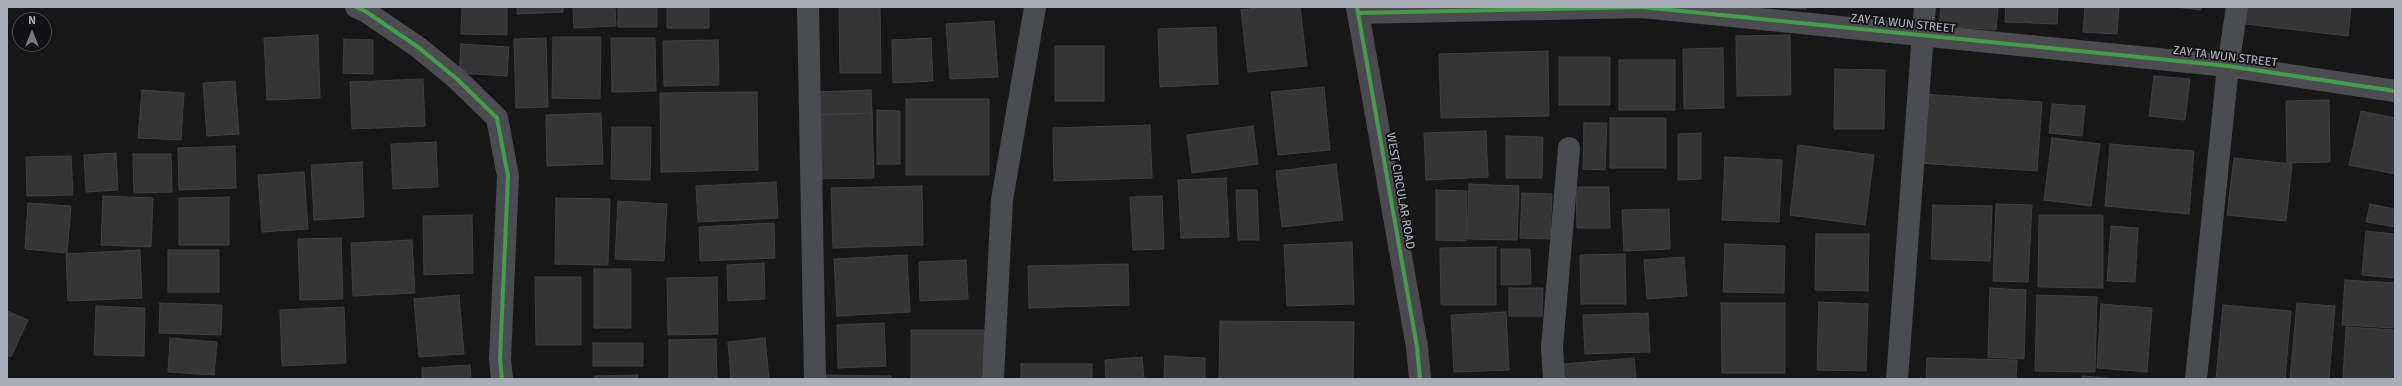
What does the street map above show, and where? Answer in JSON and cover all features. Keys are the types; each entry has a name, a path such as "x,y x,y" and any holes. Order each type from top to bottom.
{"street":[{"path":"356,7 365,11 418,47 457,79 497,118 508,176 500,359 502,379"},
{"path":"808,7 816,379"},
{"path":"992,379 1002,200 1035,7"},
{"name":"ZAY TA WUN STREET","path":"1357,10 1642,7 2228,66 2395,91"},
{"path":"1897,379 1921,35 1925,7"},
{"path":"2196,379 2228,66 2237,7"},
{"name":"WEST CIRCULAR ROAD","path":"1357,10 1416,339 1420,379"},
{"path":"1554,379 1552,347 1569,148"}],"building":[{"path":"462,7 507,7 507,35 461,34"},
{"path":"517,7 563,7 563,12 517,14"},
{"path":"573,7 615,7 616,26 574,28"},
{"path":"618,7 657,7 657,27 618,27"},
{"path":"667,7 709,7 709,28 667,28"},
{"path":"839,7 880,7 881,73 840,73"},
{"path":"1264,7 1300,7 1307,66 1248,72 1241,10"},
{"path":"1766,7 1806,7 1806,9"},
{"path":"1941,7 1998,7 1996,30 1939,26"},
{"path":"2006,7 2058,7 2057,24 2005,22"},
{"path":"2085,7 2119,7 2117,34 2083,32"},
{"path":"2175,7 2201,7 2201,10"},
{"path":"2247,7 2351,7 2348,36 2245,24"},
{"path":"994,21 998,77 950,79 946,24"},
{"path":"1216,27 1218,84 1160,87 1158,29"},
{"path":"318,35 320,98 267,100 264,38"},
{"path":"1790,35 1791,95 1737,96 1736,36"},
{"path":"553,37 601,37 600,99 552,98"},
{"path":"546,38 548,107 516,108 514,39"},
{"path":"611,38 655,38 656,91 612,92"},
{"path":"931,38 933,81 893,83 892,40"},
{"path":"344,39 373,40 373,74 343,73"},
{"path":"718,40 719,85 664,86 663,41"},
{"path":"461,44 509,47 507,76 459,73"},
{"path":"1055,46 1104,46 1104,101 1055,101"},
{"path":"1723,48 1724,108 1684,109 1683,49"},
{"path":"1548,51 1549,116 1441,118 1439,54"},
{"path":"1559,57 1610,57 1610,105 1559,105"},
{"path":"1619,60 1675,60 1675,110 1619,110"},
{"path":"1835,69 1885,70 1884,129 1834,129"},
{"path":"2154,76 2190,79 2185,120 2149,116"},
{"path":"423,79 425,126 352,129 350,82"},
{"path":"235,81 239,134 207,136 203,83"},
{"path":"1324,87 1330,150 1278,155 1271,92"},
{"path":"142,90 184,93 181,140 138,138"},
{"path":"871,90 872,113 813,115 811,92"},
{"path":"757,92 758,170 661,172 660,93"},
{"path":"1923,94 2042,102 2037,171 1918,163"},
{"path":"906,99 989,99 989,175 906,175"},
{"path":"2329,100 2330,162 2287,163 2286,101"},
{"path":"2052,104 2085,106 2082,136 2049,133"},
{"path":"877,110 900,111 900,164 877,164"},
{"path":"2361,111 2395,118 2395,174 2349,165"},
{"path":"601,113 603,164 547,166 546,115"},
{"path":"872,113 874,178 814,179 813,115"},
{"path":"1610,118 1666,118 1666,168 1610,168"},
{"path":"1584,123 1607,123 1605,170 1583,169"},
{"path":"1150,125 1152,178 1054,181 1053,128"},
{"path":"1253,126 1258,164 1192,173 1187,135"},
{"path":"612,127 651,127 650,180 611,179"},
{"path":"1486,131 1488,177 1426,180 1424,133"},
{"path":"1701,133 1701,179 1678,180 1678,134"},
{"path":"1506,136 1543,137 1542,178 1506,178"},
{"path":"2052,138 2100,144 2091,206 2044,200"},
{"path":"436,142 438,187 393,189 391,144"},
{"path":"2110,144 2194,151 2189,214 2105,206"},
{"path":"1798,145 1874,155 1865,225 1790,215"},
{"path":"235,146 236,188 179,190 178,148"},
{"path":"116,153 118,190 86,192 84,155"},
{"path":"133,154 171,154 172,192 134,193"},
{"path":"71,156 73,195 27,196 26,157"},
{"path":"1725,157 1782,160 1779,222 1722,220"},
{"path":"2234,158 2292,164 2286,221 2227,215"},
{"path":"362,162 364,217 314,220 311,165"},
{"path":"1336,164 1343,220 1282,227 1276,171"},
{"path":"304,172 308,229 262,232 258,175"},
{"path":"1226,178 1229,237 1181,238 1178,180"},
{"path":"776,182 778,218 698,222 696,186"},
{"path":"1469,184 1519,186 1517,240 1467,239"},
{"path":"922,186 923,245 833,248 831,188"},
{"path":"1576,187 1609,187 1610,228 1577,228"},
{"path":"1236,190 1257,190 1259,240 1238,240"},
{"path":"1436,190 1467,191 1466,241 1436,240"},
{"path":"1522,193 1552,194 1550,239 1520,238"},
{"path":"103,196 153,198 151,247 101,245"},
{"path":"1162,196 1164,249 1133,250 1130,197"},
{"path":"229,197 229,245 179,245 179,198"},
{"path":"556,198 610,199 608,265 555,264"},
{"path":"618,201 667,204 664,261 615,259"},
{"path":"28,203 71,206 67,253 25,249"},
{"path":"1996,204 2032,205 2028,282 1993,281"},
{"path":"2370,204 2395,209 2395,227 2366,222"},
{"path":"1933,205 1992,206 1990,261 1931,259"},
{"path":"1669,209 1670,249 1624,251 1622,210"},
{"path":"472,215 473,273 424,275 423,216"},
{"path":"2039,215 2103,215 2103,288 2038,287"},
{"path":"774,223 775,258 700,261 699,227"},
{"path":"2111,226 2138,228 2135,282 2107,281"},
{"path":"2366,231 2395,234 2395,278 2362,275"},
{"path":"1816,234 1869,234 1868,291 1815,290"},
{"path":"341,238 343,299 300,300 298,239"},
{"path":"412,240 415,293 353,296 351,243"},
{"path":"1352,242 1354,304 1287,306 1284,245"},
{"path":"1725,244 1785,246 1784,293 1723,292"},
{"path":"1496,247 1496,305 1441,305 1440,248"},
{"path":"1501,249 1530,249 1531,284 1501,285"},
{"path":"140,250 142,298 68,301 66,254"},
{"path":"168,250 219,250 219,292 168,292"},
{"path":"1625,254 1626,304 1581,304 1580,255"},
{"path":"907,255 910,312 837,316 834,259"},
{"path":"1684,257 1687,296 1647,299 1644,260"},
{"path":"966,260 968,299 920,301 919,262"},
{"path":"764,263 765,299 728,301 727,265"},
{"path":"1128,264 1129,305 1029,308 1028,266"},
{"path":"594,269 631,269 631,328 594,328"},
{"path":"535,277 581,277 581,345 536,345"},
{"path":"717,277 718,334 668,335 667,278"},
{"path":"2345,280 2395,283 2395,328 2342,325"},
{"path":"1509,288 1543,288 1542,316 1509,316"},
{"path":"1990,288 2026,290 2024,359 1988,357"},
{"path":"459,295 464,354 419,357 414,299"},
{"path":"2037,295 2097,297 2095,372 2035,371"},
{"path":"1819,302 1868,304 1866,371 1817,370"},
{"path":"160,303 222,305 221,335 159,333"},
{"path":"1721,303 1785,303 1785,373 1722,373"},
{"path":"2297,303 2335,306 2329,379 2290,379"},
{"path":"2101,304 2152,308 2147,372 2097,368"},
{"path":"2223,305 2291,311 2285,379 2216,379"},
{"path":"96,306 145,308 144,356 94,355"},
{"path":"344,307 346,363 282,366 280,310"},
{"path":"7,311 28,320 11,357 7,355"},
{"path":"1506,312 1509,370 1454,372 1451,315"},
{"path":"1648,313 1650,352 1585,354 1583,315"},
{"path":"1220,321 1354,322 1353,379 1219,379"},
{"path":"884,323 886,366 838,368 837,325"},
{"path":"2346,327 2395,330 2395,379 2343,379"},
{"path":"911,330 985,330 986,379 911,379"},
{"path":"170,338 217,342 214,375 168,372"},
{"path":"765,338 769,379 731,379 728,342"},
{"path":"716,339 717,379 669,379 669,340"},
{"path":"593,343 643,343 643,366 593,366"},
{"path":"1165,356 1205,358 1205,379 1164,379"},
{"path":"1142,357 1144,379 1106,379 1105,360"},
{"path":"1634,358 1636,379 1564,379 1563,364"},
{"path":"1927,358 2017,360 2016,379 1926,379"},
{"path":"1021,364 1092,364 1092,379 1021,379"},
{"path":"470,365 471,379 422,379 422,368"},
{"path":"638,375 638,379 595,379 595,376"},
{"path":"824,375 891,376 891,379 824,379"},
{"path":"2083,376 2118,379 2082,379"}],"cycle path":[{"path":"356,7 365,11 418,47 457,79 497,118 508,176 500,359 502,379"},
{"path":"1357,7 1417,347 1420,379"},
{"path":"1358,13 1642,7 2228,66 2395,91"}]}
